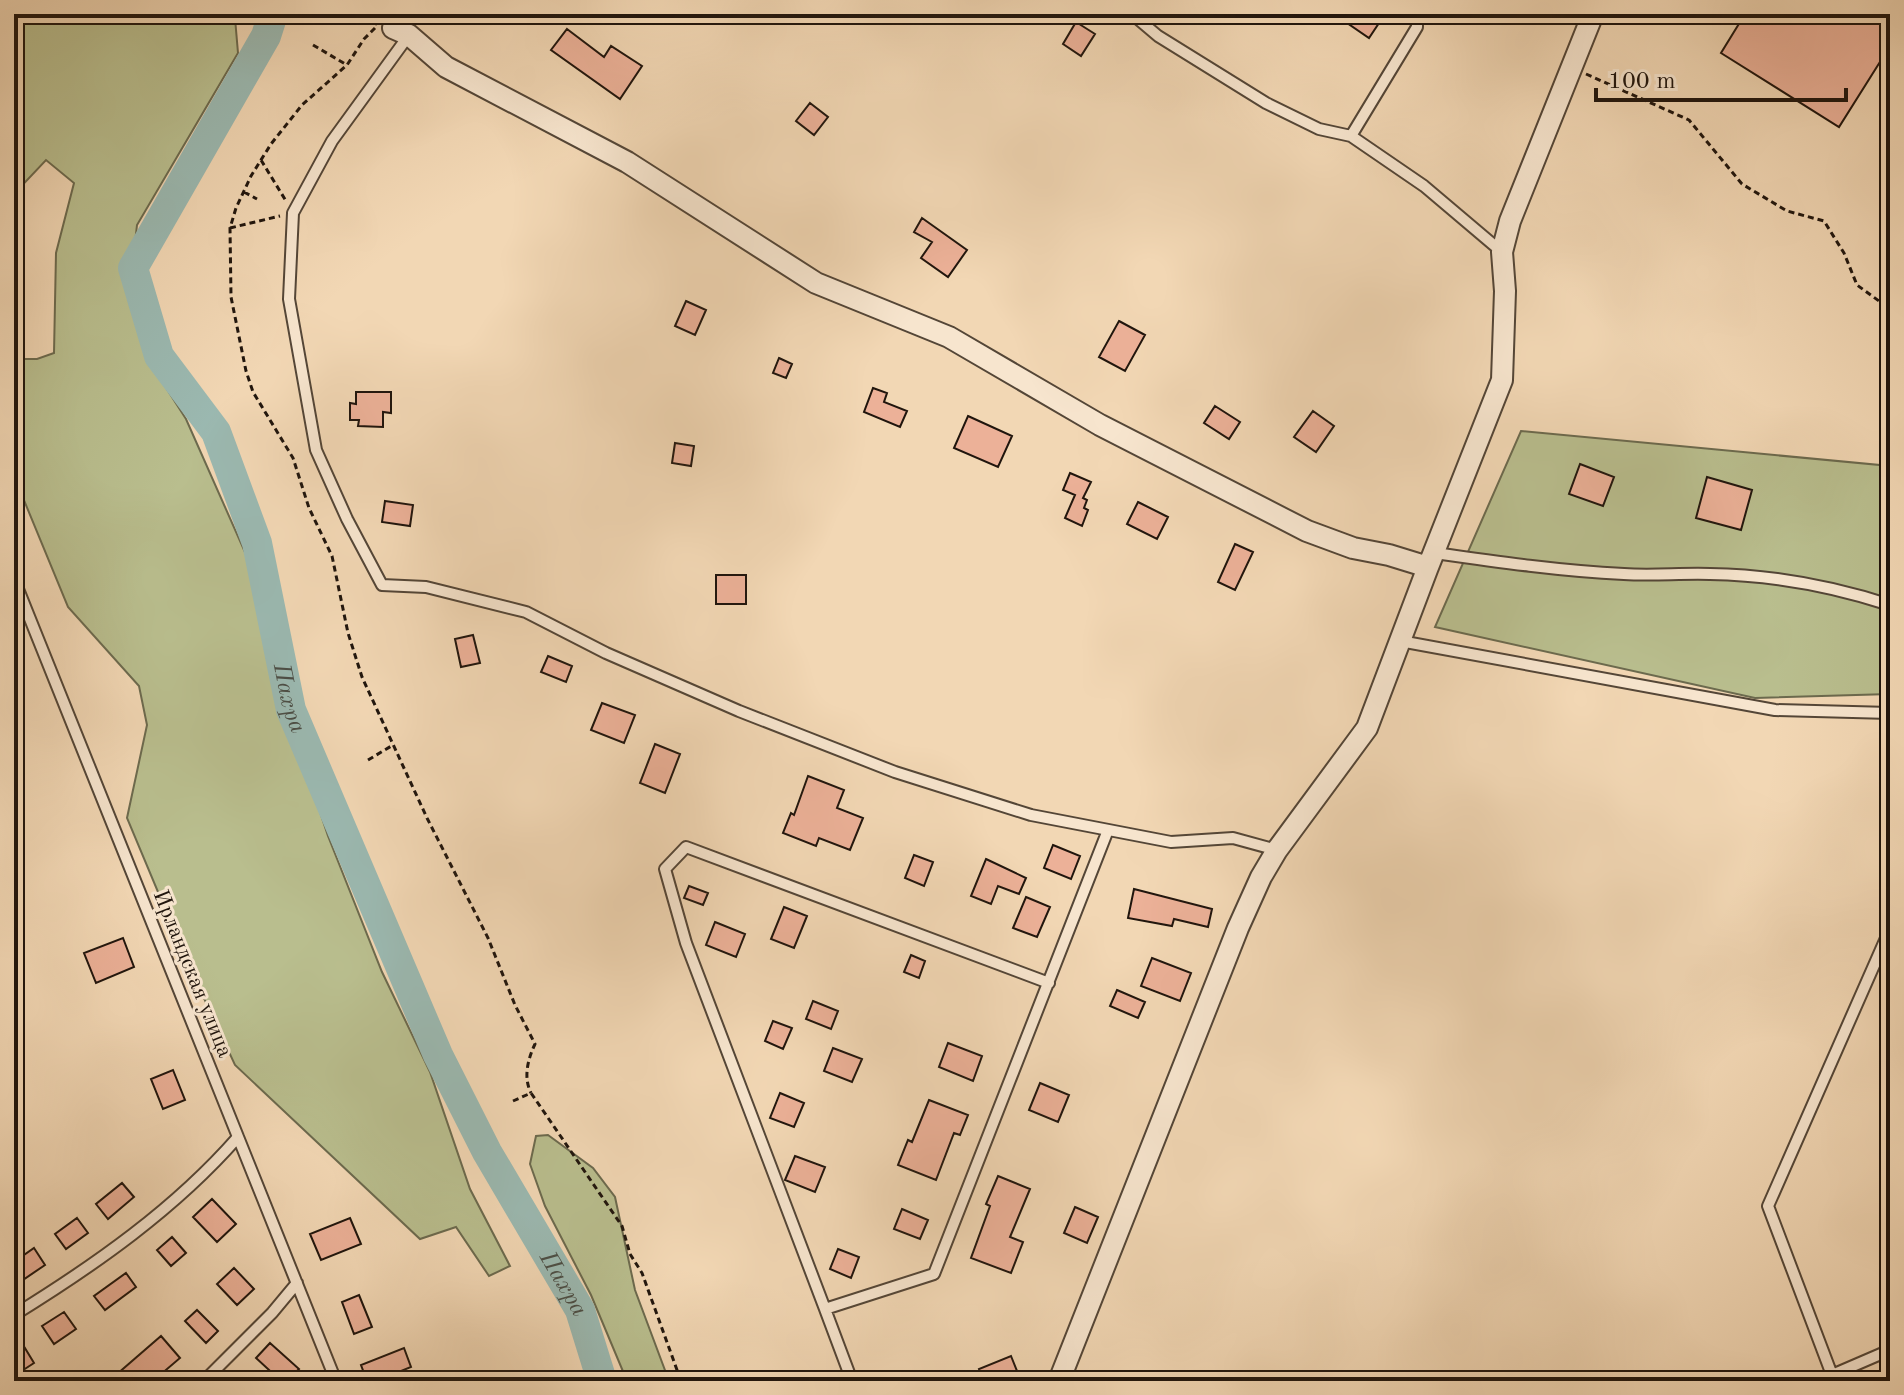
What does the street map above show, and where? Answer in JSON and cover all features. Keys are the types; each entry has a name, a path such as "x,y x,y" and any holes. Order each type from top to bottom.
{"street":[{"path":"1059,1381 1261,877 1277,850 1367,728 1502,380 1505,291 1502,252 1510,221 1593,14"},
{"path":"403,26 446,67 627,162 816,283 949,337 1100,425 1307,531 1353,548 1431,560"}],"lane":[{"path":"1132,14 1158,36 1266,103 1319,129 1351,136 1424,186 1502,252"},
{"path":"1351,136 1417,27 1417,14"},
{"path":"403,26 332,141 293,213 289,299 316,450 347,519 382,585 426,587 526,612 606,653 739,711 895,772 1031,815 1171,842 1233,838 1277,850"},
{"path":"1431,560 1612,574 1712,574 1781,579 1849,592 1890,605"},
{"name":"Ирландская улица","path":"14,579 336,1381"},
{"path":"1400,641 1775,710 1890,713"},
{"path":"825,1309 934,1274 1108,830"},
{"path":"852,1381 686,943 665,869 686,847 1049,983"},
{"path":"1890,929 1768,1206 1833,1378 1890,1350"},
{"path":"14,1315 130,1236 196,1180 238,1137"},
{"path":"204,1381 297,1283"}],"path":[{"path":"347,14 403,26"},
{"path":"313,45 347,65"},
{"path":"1572,68 1689,120 1742,184 1787,211 1824,221 1844,253 1857,285 1890,309"},
{"path":"230,228 293,213 261,160"},
{"path":"244,192 257,199"},
{"path":"368,760 393,745"},
{"path":"513,1101 531,1093 622,1226 630,1254 642,1273 681,1381"}],"green space":[{"path":"14,14 241,14 235,18 238,53 137,225 130,288 158,375 186,419 252,568 265,646 328,836 382,972 430,1072 470,1189 510,1266 489,1276 456,1227 420,1239 235,1065 189,966 127,818 147,725 139,686 68,607 14,476 14,359 37,359 54,353 56,253 74,183 46,160 14,194"},
{"path":"1521,431 1890,466 1890,694 1755,698 1435,627"},
{"path":"548,1135 593,1168 615,1197 635,1290 669,1381 627,1381 591,1295 545,1206 530,1164 536,1136"}],"building":[{"path":"1334,14 1373,14 1381,20 1369,38"},
{"path":"1745,14 1890,14 1890,46 1839,127 1721,53"},
{"path":"1076,22 1095,34 1081,56 1063,44"},
{"path":"567,29 604,57 611,46 642,66 620,99 551,50"},
{"path":"810,103 828,117 814,135 796,121"},
{"path":"922,218 967,250 948,277 921,258 932,242 914,232"},
{"path":"686,301 706,310 695,335 675,326"},
{"path":"1119,321 1145,335 1125,371 1099,357"},
{"path":"779,358 792,364 786,378 773,373"},
{"path":"873,388 887,393 884,402 907,411 900,427 864,412"},
{"path":"356,392 391,392 391,413 383,412 383,427 358,426 359,420 350,420 350,403 356,404"},
{"path":"1215,406 1240,422 1229,439 1204,423"},
{"path":"1313,411 1334,426 1316,452 1294,437"},
{"path":"968,416 1012,436 998,467 954,448"},
{"path":"675,443 694,446 691,466 672,463"},
{"path":"1580,464 1614,477 1603,506 1569,494"},
{"path":"1070,473 1091,482 1083,498 1087,500 1084,508 1088,510 1082,526 1065,518 1075,495 1063,490"},
{"path":"1707,477 1752,490 1741,530 1696,518"},
{"path":"385,501 413,505 410,526 382,522"},
{"path":"1138,502 1168,517 1157,539 1127,524"},
{"path":"1235,544 1253,552 1235,590 1218,582"},
{"path":"716,575 746,575 746,604 716,604"},
{"path":"473,635 480,663 461,667 455,639"},
{"path":"548,656 572,666 566,682 541,672"},
{"path":"602,703 635,715 624,743 591,730"},
{"path":"655,744 680,754 665,793 640,783"},
{"path":"808,776 844,790 837,808 863,818 850,850 819,838 816,846 783,833 791,813 794,815"},
{"path":"1053,845 1080,856 1071,879 1044,868"},
{"path":"914,855 933,862 924,886 905,878"},
{"path":"986,859 1026,878 1019,894 998,886 991,904 971,896"},
{"path":"689,886 708,893 703,905 684,898"},
{"path":"1134,889 1212,909 1208,927 1174,919 1172,926 1128,918"},
{"path":"1026,897 1050,907 1037,937 1013,928"},
{"path":"784,907 807,916 794,948 771,939"},
{"path":"715,922 745,934 736,957 706,945"},
{"path":"123,938 134,967 96,983 84,953"},
{"path":"911,955 925,961 919,978 904,972"},
{"path":"1152,958 1191,973 1180,1001 1141,986"},
{"path":"1117,990 1145,1002 1138,1018 1110,1006"},
{"path":"813,1001 838,1011 831,1029 806,1019"},
{"path":"773,1021 792,1028 783,1049 765,1041"},
{"path":"948,1043 982,1056 973,1081 939,1067"},
{"path":"833,1048 862,1059 852,1082 824,1071"},
{"path":"173,1070 185,1100 163,1109 151,1079"},
{"path":"1040,1083 1069,1095 1058,1122 1029,1110"},
{"path":"780,1093 804,1103 794,1127 770,1118"},
{"path":"929,1100 968,1115 960,1135 954,1133 936,1180 898,1165 908,1140 912,1142"},
{"path":"795,1156 825,1167 815,1192 785,1180"},
{"path":"998,1176 1030,1189 1010,1237 1023,1242 1011,1273 971,1258 990,1206 986,1204"},
{"path":"122,1183 134,1197 108,1219 96,1204"},
{"path":"212,1199 236,1224 217,1242 193,1217"},
{"path":"1075,1207 1098,1217 1087,1243 1064,1233"},
{"path":"902,1209 928,1220 920,1239 894,1229"},
{"path":"77,1218 88,1233 66,1249 55,1234"},
{"path":"350,1218 361,1244 321,1260 310,1234"},
{"path":"172,1237 186,1253 171,1266 157,1250"},
{"path":"34,1248 45,1265 14,1286 14,1262"},
{"path":"838,1249 859,1257 851,1278 830,1269"},
{"path":"234,1268 254,1289 237,1305 217,1284"},
{"path":"126,1273 136,1287 105,1310 94,1296"},
{"path":"359,1295 372,1327 354,1334 342,1302"},
{"path":"197,1310 218,1331 206,1343 185,1321"},
{"path":"64,1312 76,1329 54,1344 42,1326"},
{"path":"14,1330 34,1363 14,1376"},
{"path":"161,1336 180,1358 153,1381 109,1381"},
{"path":"270,1343 299,1369 287,1381 281,1381 256,1358"},
{"path":"404,1348 411,1367 386,1377 387,1381 367,1381 361,1365"},
{"path":"1011,1356 1021,1381 984,1381 979,1369"}],"waterway":[{"name":"Пахра","path":"273,14 266,36 133,268 159,356 216,432 257,543 291,710 438,1055 487,1152 580,1310 602,1381"}]}
